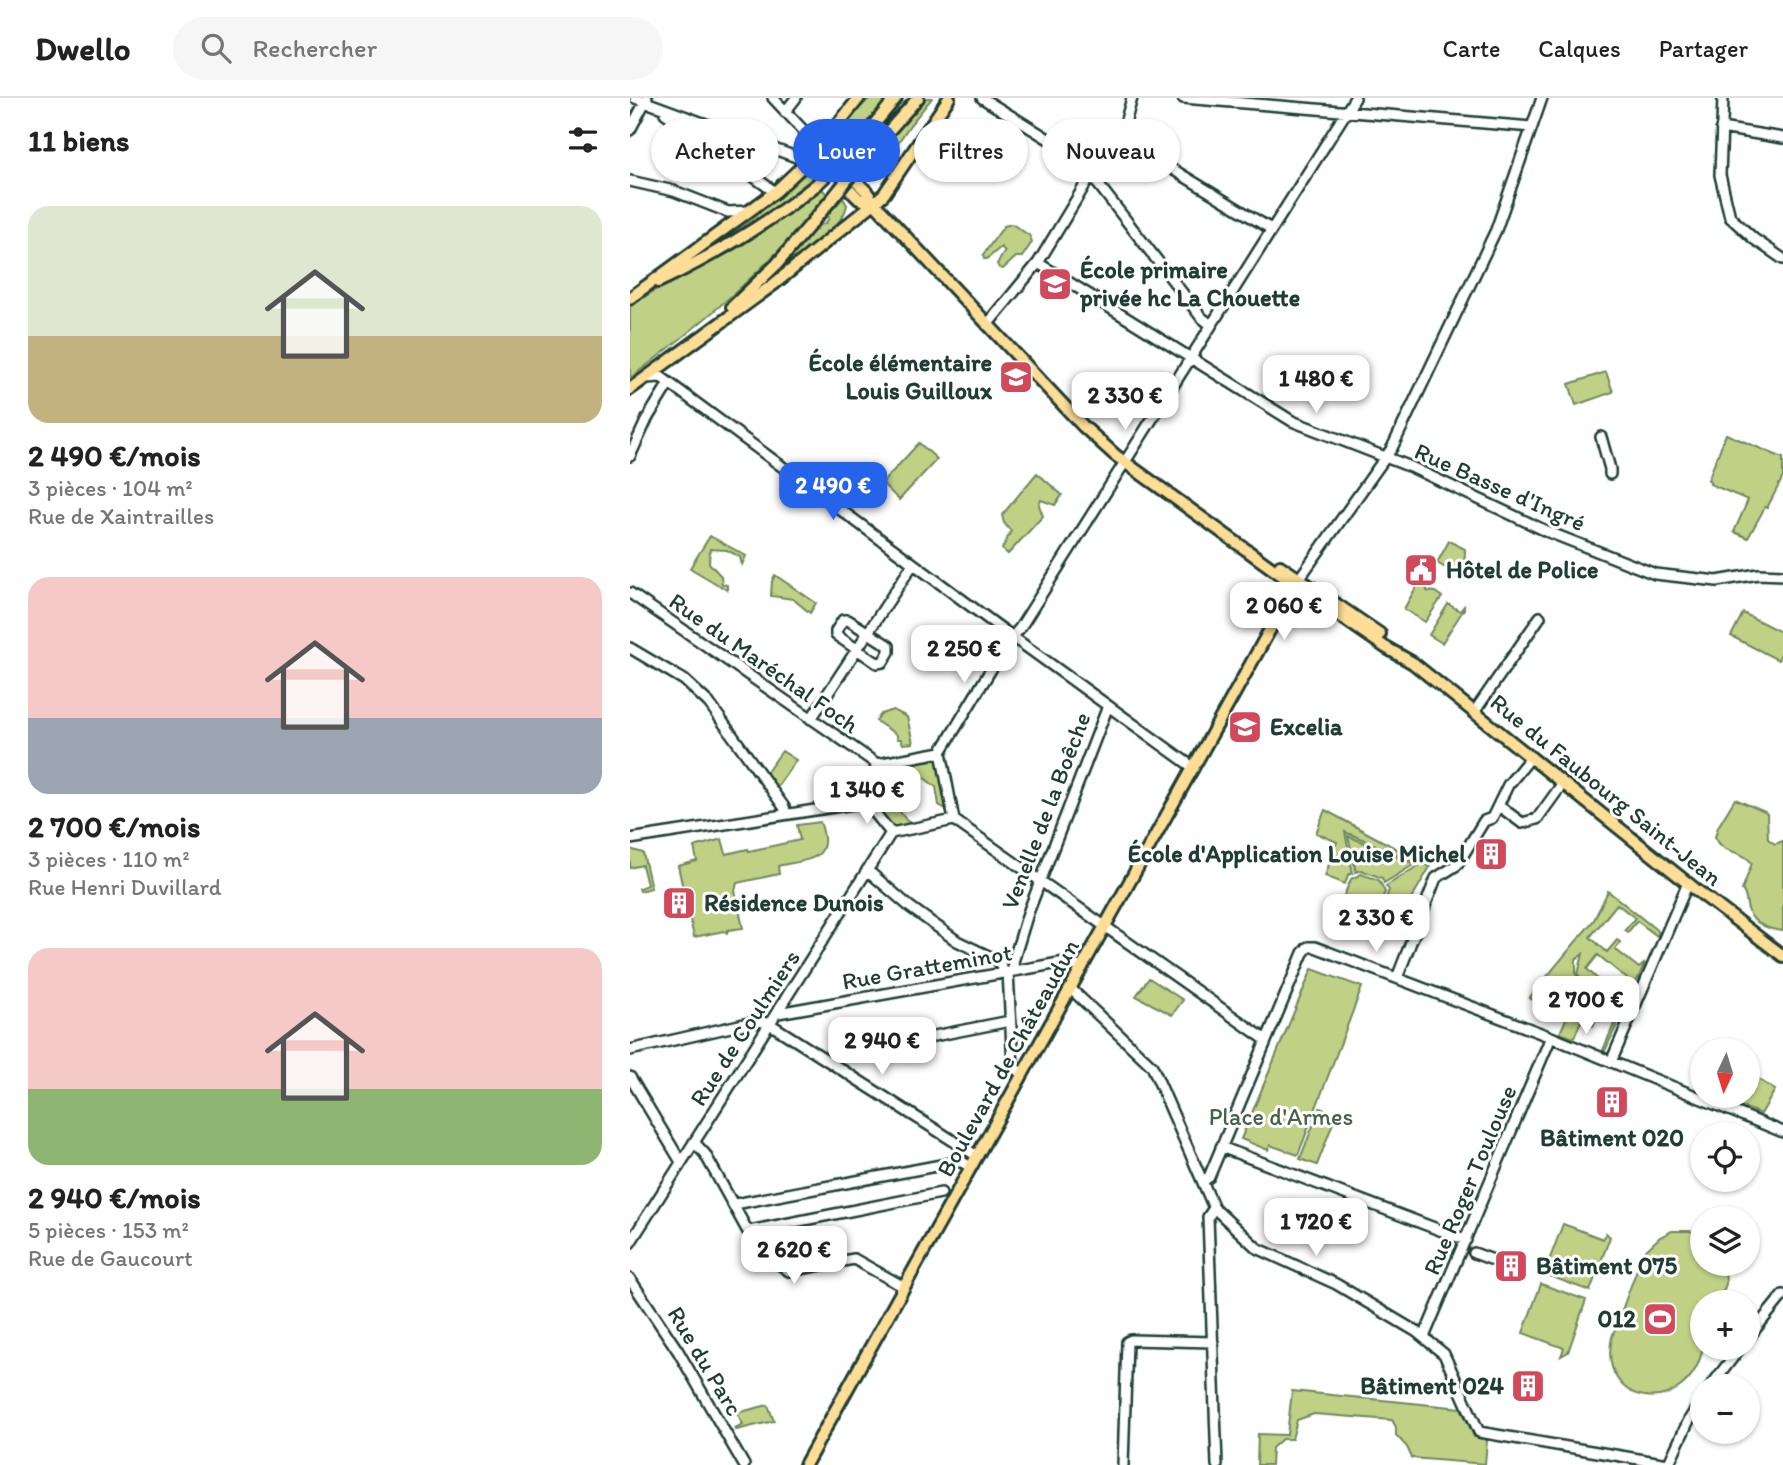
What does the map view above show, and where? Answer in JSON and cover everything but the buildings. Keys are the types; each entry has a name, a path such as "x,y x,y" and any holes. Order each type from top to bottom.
{"main road":[{"path":"842,119 859,98"},
{"path":"630,300 713,255 783,211 852,151 896,98"},
{"path":"896,119 911,98"},
{"path":"898,119 918,98"},
{"path":"630,389 774,284 884,194 949,98"},
{"path":"630,300 775,192 793,175"},
{"path":"646,378 738,302 777,264 846,182"},
{"name":"Rue du Faubourg Saint-Jean","path":"852,184 866,191 874,203 1083,426 1124,462 1385,647 1404,657"},
{"name":"Rue du Faubourg Saint-Jean","path":"1299,586 1387,640 1404,657 1783,956"},
{"name":"Boulevard de Châteaudun","path":"805,1465 1249,670 1299,586"}],"street":[{"path":"635,98 646,100 661,109 775,192"},
{"path":"773,98 793,120"},
{"path":"785,112 796,98"},
{"path":"982,98 1042,138"},
{"path":"1126,119 1132,98"},
{"path":"1183,98 1532,127"},
{"path":"1266,1040 954,820 941,752 1004,648 1355,98"},
{"path":"1299,586 1385,458 1484,258 1542,98"},
{"path":"1723,98 1720,175 1730,217 1754,239 1783,259"},
{"path":"630,130 646,100"},
{"path":"661,109 682,114 793,156"},
{"path":"1721,128 1783,138"},
{"path":"1180,174 1271,229"},
{"path":"630,181 674,191 728,212 748,211"},
{"path":"987,325 1038,262 1084,182"},
{"path":"1100,182 1201,317 1211,325"},
{"name":"Rue Basse d'Ingré","path":"1038,262 1292,421 1454,486 1524,521 1655,574 1717,581 1758,574 1783,575"},
{"path":"646,378 661,377 1194,768"},
{"path":"630,456 647,419 669,383"},
{"path":"1601,437 1609,474"},
{"path":"811,719 913,564"},
{"name":"Rue du Maréchal Foch","path":"630,593 877,764"},
{"path":"1475,711 1541,617"},
{"path":"843,620 848,620 889,646 890,652 883,662 877,663 856,649 836,635 843,620"},
{"path":"630,649 684,680 709,703 784,807 786,814"},
{"name":"Venelle de la Boêche","path":"1023,1074 1013,1067 1009,972 1108,706"},
{"path":"866,802 877,764 941,752"},
{"path":"1397,978 1436,878 1457,865 1484,821 1492,818 1508,785 1531,757"},
{"path":"1499,806 1522,823 1536,819 1564,784"},
{"path":"866,802 891,833 954,820"},
{"path":"630,839 866,802"},
{"name":"Rue de Coulmiers","path":"630,1243 891,833"},
{"path":"867,870 909,907 949,936 999,961 1009,972"},
{"path":"1611,1062 1688,883"},
{"path":"1203,1181 1209,1177 1303,953 1308,947 1315,947 1397,978 1783,1132"},
{"name":"Rue Gratteminot","path":"778,1013 1065,962 1082,968"},
{"path":"1071,989 1083,997 1152,1066 1214,1208 1257,1248 1331,1281 1424,1337 1444,1354 1479,1432 1668,1465 1690,1418"},
{"path":"630,1050 759,1021 770,1024 977,1156"},
{"path":"831,1062 838,1055 1010,1021"},
{"name":"Rue Roger Toulouse","path":"1424,1337 1551,1038"},
{"path":"630,1077 681,1162"},
{"path":"694,1142 700,1146 735,1204 757,1248 789,1270 855,1259 904,1287"},
{"path":"1221,1147 1466,1240"},
{"path":"735,1204 957,1162 971,1167"},
{"path":"750,1231 941,1194"},
{"path":"1214,1208 1208,1217 1217,1465"},
{"path":"1474,1253 1493,1260"},
{"name":"Rue du Parc","path":"630,1279 678,1351 744,1465"},
{"path":"1760,1323 1783,1295"},
{"path":"1123,1465 1127,1342 1213,1342"},
{"path":"1720,1374 1731,1360"}],"green space":[{"path":"870,98 889,98 872,119 850,119"},
{"path":"923,98 932,98 900,140 900,123"},
{"path":"796,182 808,182 771,211 723,239 745,225"},
{"path":"822,189 828,195 759,270 683,337 630,378 630,307 677,277 776,223"},
{"path":"843,198 847,205 835,227 796,261 759,287 818,225 825,224 829,218 827,215"},
{"path":"1012,224 1030,236 1032,242 1022,257 1016,257 1003,269 997,264 1005,251 1001,247 987,259 984,259 983,255 1004,226"},
{"path":"1606,372 1613,392 1576,405 1569,384"},
{"path":"1726,434 1783,458 1783,477 1748,538 1734,532 1748,500 1710,484 1708,480"},
{"path":"919,443 937,459 899,500 882,483"},
{"path":"1037,473 1062,495 1055,505 1041,500 1039,505 1043,516 1008,554 1002,549 1011,531 1004,523 1002,515"},
{"path":"710,536 746,556 742,565 740,557 727,550 710,549 709,563 721,576 722,584 727,585 727,590 690,568"},
{"path":"1449,541 1465,549 1464,579 1437,563"},
{"path":"775,575 816,603 810,613 793,599 771,596"},
{"path":"1419,582 1427,587 1427,591 1442,597 1425,622 1404,609"},
{"path":"1448,604 1460,611 1464,606 1464,609 1442,643 1429,635"},
{"path":"1743,613 1783,633 1783,650 1778,660 1731,636"},
{"path":"893,710 907,717 913,743 903,744 901,739 897,739 897,735 876,721 881,714"},
{"path":"782,751 796,760 775,790 764,776"},
{"path":"933,758 938,761 948,810 939,805 936,787 910,767 909,762"},
{"path":"874,789 874,797 880,800 889,797 907,821 914,824 892,827 872,801"},
{"path":"1735,799 1765,812 1768,839 1775,844 1783,841 1783,931 1763,926 1751,916 1742,890 1752,863 1742,855 1727,850 1715,837"},
{"path":"1325,810 1430,867 1407,906 1386,898 1389,890 1386,886 1421,864 1345,832 1353,873 1348,875 1345,884 1325,876 1337,842 1316,833"},
{"path":"820,822 824,844 816,856 778,866 779,874 737,883 735,891 743,928 694,937 678,866 697,861 694,847 722,839 726,854 748,849 749,851 800,840 797,825"},
{"path":"1348,836 1415,864 1384,883 1382,878 1361,870 1356,872"},
{"path":"630,849 643,853 651,888 640,891 639,888 647,885 642,865 630,868"},
{"path":"1361,874 1379,880 1385,892 1377,911 1367,915 1349,908 1343,898 1351,879"},
{"path":"1608,891 1659,932 1657,936 1637,921 1628,932 1625,930 1635,918 1617,904 1590,937 1607,952 1617,940 1620,942 1615,949 1639,968 1645,963 1634,987 1598,955 1587,969 1609,990 1607,996 1611,998 1610,1002 1620,1007 1625,1006 1623,1012 1595,999 1593,989 1584,986 1578,974 1583,954 1576,959 1576,974 1581,986 1578,996 1586,1004 1603,1003 1622,1014 1605,1051 1603,1050 1617,1017 1600,1010 1593,1026 1581,1021 1574,1038 1560,1033 1568,1014 1529,998 1594,920"},
{"name":"Place d'Armes","path":"1312,969 1362,987 1298,1155 1270,1145 1268,1150 1241,1139"},
{"path":"1149,978 1183,1000 1172,1015 1136,996"},
{"path":"1760,1080 1775,1090 1761,1114 1746,1108 1760,1108"},
{"path":"1320,1108 1336,1115 1317,1165 1300,1159"},
{"path":"1563,1224 1603,1239 1606,1233 1610,1237 1590,1291 1544,1274"},
{"name":"012","path":"1672,1231 1690,1231 1690,1276 1726,1276 1726,1284 1724,1290 1690,1290 1690,1360 1698,1360 1695,1370 1681,1386 1665,1394 1647,1396 1631,1391 1618,1379 1611,1361 1612,1337 1643,1253 1660,1237"},
{"path":"1541,1284 1586,1300 1568,1352 1561,1356 1564,1348 1523,1333"},
{"path":"1292,1391 1461,1408 1474,1437 1487,1440 1485,1464 1412,1458 1407,1447 1396,1435 1392,1420 1314,1414 1297,1420 1292,1439 1282,1439 1272,1448 1271,1465 1257,1465 1258,1434 1287,1435"},
{"path":"768,1405 774,1421 736,1430 735,1428 743,1424 737,1413"}],"place":[{"name":"École primaire privée hc La Chouette","path":"1055,284"},
{"name":"École élémentaire Louis Guilloux","path":"1016,377"},
{"name":"Hôtel de Police","path":"1421,570"},
{"name":"Excelia","path":"1245,727"},
{"name":"École d'Application Louise Michel","path":"1491,854"},
{"name":"Résidence Dunois","path":"679,903"},
{"name":"Bâtiment 020","path":"1612,1102"},
{"name":"Bâtiment 075","path":"1511,1266"},
{"name":"012","path":"1660,1319"},
{"name":"Bâtiment 024","path":"1528,1386"}]}
